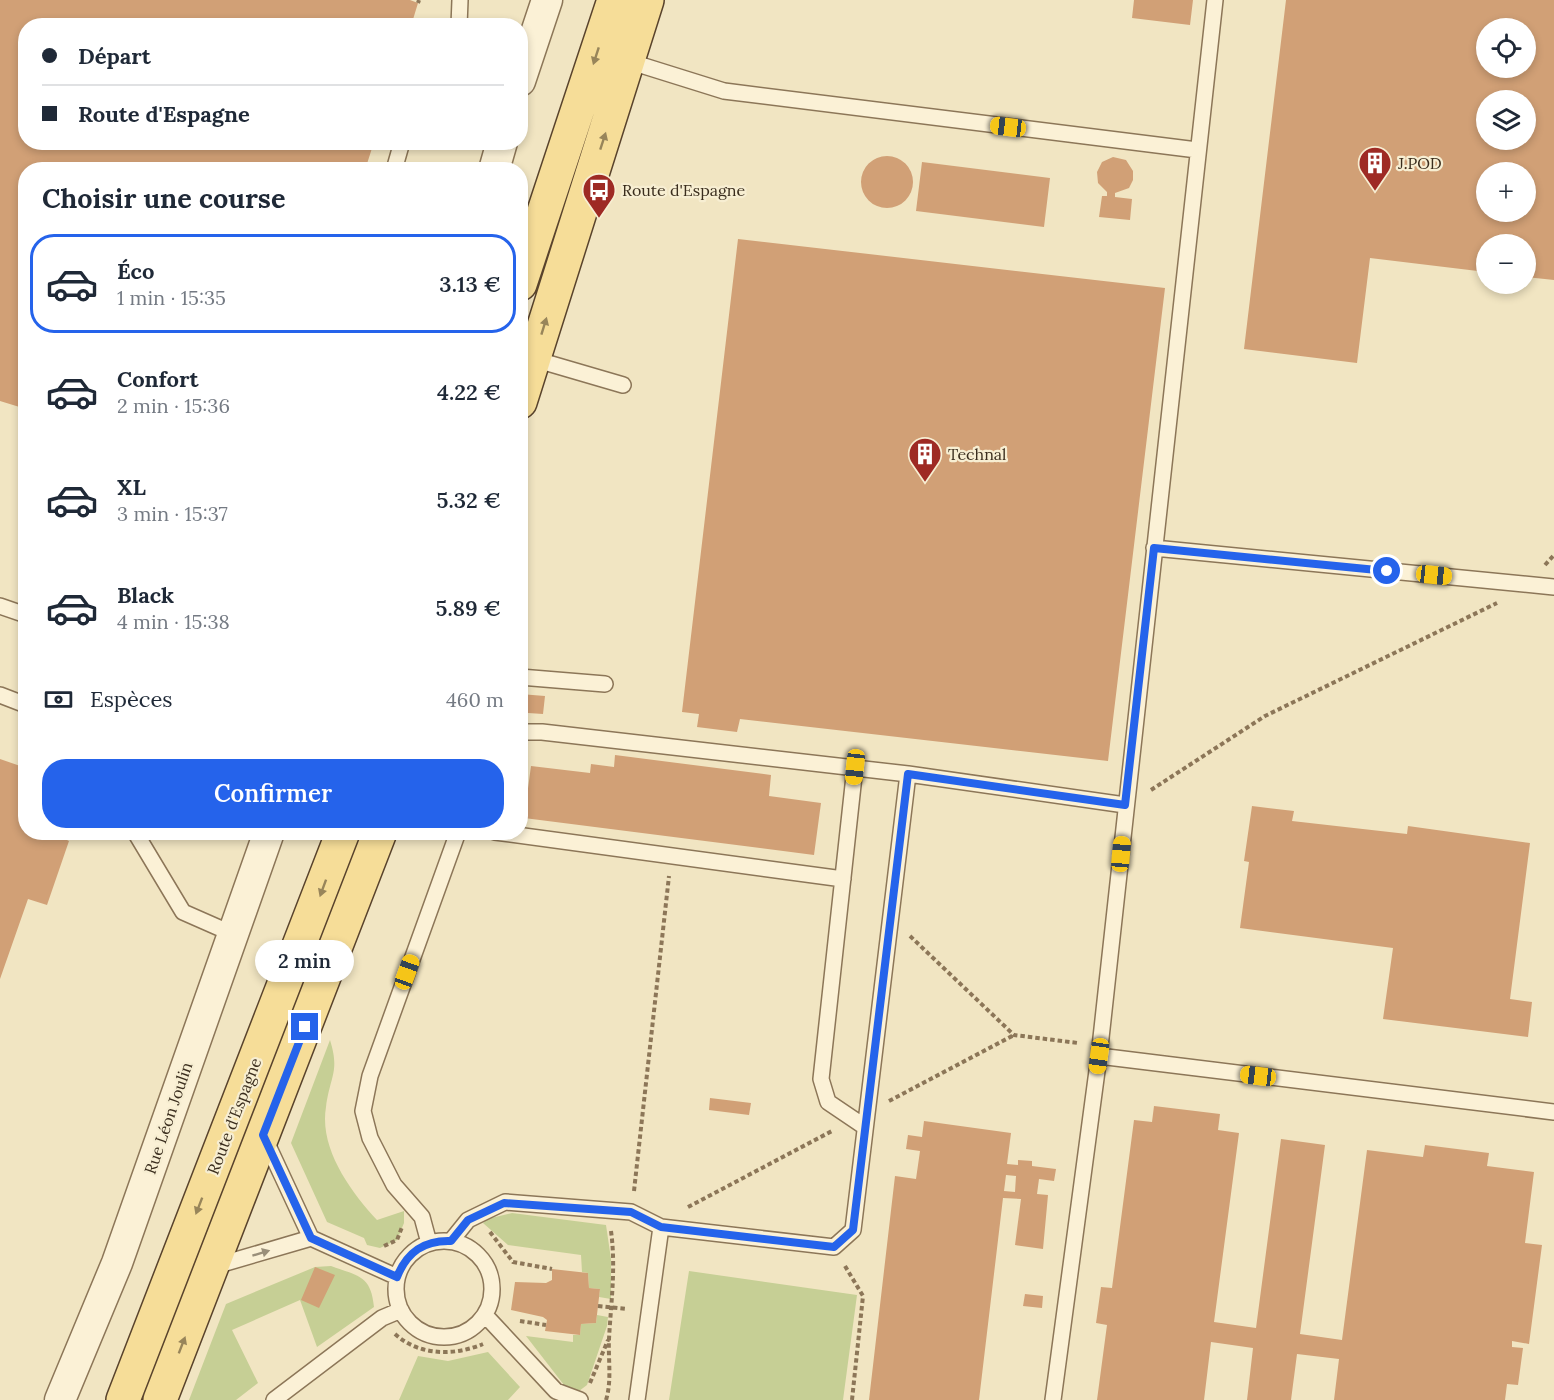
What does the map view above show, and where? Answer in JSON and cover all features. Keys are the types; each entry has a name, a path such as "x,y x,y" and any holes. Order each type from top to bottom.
{"main road":[{"path":"528,260 614,0"},
{"path":"528,377 647,0"},
{"name":"Route d'Espagne","path":"123,1400 340,840"},
{"name":"Route d'Espagne","path":"160,1400 377,840"}],"street":[{"path":"528,54 547,0"},
{"name":"Rue Léon Joulin","path":"60,1400 117,1263 266,840"}],"lane":[{"path":"459,18 460,0"},
{"path":"1053,1400 1099,1051 1215,0"},
{"path":"628,61 724,91 1197,150"},
{"path":"534,359 623,385"},
{"path":"1154,548 1554,587"},
{"path":"0,606 18,612"},
{"path":"528,678 605,684"},
{"path":"0,694 18,702"},
{"path":"528,732 855,767 1125,805"},
{"path":"855,767 821,1079 828,1102 865,1127"},
{"path":"451,1241 468,1220 504,1203 631,1212 661,1227 834,1247 853,1230 908,774"},
{"path":"528,837 843,879"},
{"path":"140,840 183,912 233,934"},
{"path":"429,1243 422,1217 394,1185 370,1137 363,1111 370,1076 455,840"},
{"path":"1099,1051 1554,1112"},
{"path":"263,1135 311,1238 397,1277"},
{"path":"636,1400 661,1227"},
{"path":"212,1268 311,1238"},
{"path":"451,1241 466,1246 480,1256 489,1269 492,1285 491,1301 484,1315 473,1328 458,1335 441,1337 418,1328 401,1310 396,1294 397,1277 409,1256 429,1243 451,1241"},
{"path":"274,1400 382,1318 401,1310"},
{"path":"484,1315 556,1391 583,1395"}],"path":[{"path":"1145,793 1265,716 1490,608 1527,585 1554,555"},
{"path":"631,1212 670,872 668,856"},
{"path":"891,917 1014,1035 1099,1051"},
{"path":"600,1209 610,1227 615,1261 606,1400"},
{"path":"380,1248 397,1240 404,1223 404,1211 422,1217"},
{"path":"468,1220 493,1234 513,1262 552,1269"},
{"path":"598,1306 649,1312"},
{"path":"382,1318 389,1330 402,1341 436,1353 472,1348 482,1344 511,1319 546,1325"},
{"path":"583,1395 609,1338"}],"green space":[{"path":"330,1040 334,1067 325,1122 332,1153 347,1182 377,1220 404,1211 404,1223 397,1240 380,1248 367,1245 364,1238 327,1222 291,1143"},
{"path":"512,1213 606,1225 611,1259 611,1299 599,1297 600,1289 589,1288 588,1273 582,1272 581,1255 508,1245 483,1223 487,1219"},
{"path":"331,1266 361,1278 370,1288 374,1307 317,1347 300,1300 232,1330 258,1383 236,1400 189,1400 226,1304 315,1267"},
{"path":"689,1271 857,1295 843,1400 669,1400"},
{"path":"597,1315 608,1317 607,1326 587,1385 579,1391 564,1385 526,1336 573,1342 573,1335 580,1335 581,1324 596,1323"},
{"path":"488,1352 520,1387 508,1400 399,1400 418,1356 448,1361"}],"building":[{"path":"0,0 410,0 418,3 413,18 18,18 18,150 371,150 368,162 18,162 18,407 0,401"},
{"path":"1134,0 1193,0 1190,25 1132,18"},
{"name":"J.POD","path":"1286,0 1554,0 1554,280 1536,278 1536,234 1476,234 1476,271 1370,258 1357,363 1244,349"},
{"path":"887,156 897,158 905,164 911,172 913,182 911,192 905,200 897,206 887,208 877,206 869,200 863,192 861,182 863,172 869,164 877,158"},
{"path":"1113,157 1126,160 1133,171 1133,180 1129,188 1115,193 1115,197 1132,199 1130,220 1099,217 1102,196 1107,196 1107,192 1098,183 1097,172 1102,162"},
{"path":"922,162 1050,178 1044,227 916,211"},
{"name":"Technal","path":"738,239 1165,288 1108,761 740,719 737,732 697,727 699,714 682,712"},
{"path":"528,695 545,696 543,714 528,713"},
{"path":"615,755 771,775 769,796 821,803 814,855 528,819 531,766 590,773 591,764 614,767"},
{"path":"0,759 18,765 18,840 69,841 47,905 28,899 0,979"},
{"path":"1252,806 1294,811 1292,821 1407,834 1408,826 1530,843 1510,999 1532,1002 1528,1037 1383,1019 1393,948 1240,928 1249,862 1244,861"},
{"path":"710,1098 751,1103 749,1115 709,1110"},
{"path":"1154,1106 1220,1114 1218,1130 1239,1133 1214,1322 1256,1328 1281,1139 1325,1145 1300,1334 1342,1340 1367,1150 1423,1157 1425,1145 1489,1153 1487,1166 1534,1172 1525,1243 1542,1245 1529,1344 1512,1341 1512,1347 1523,1348 1518,1385 1507,1384 1505,1400 1334,1400 1339,1359 1297,1354 1291,1400 1247,1400 1253,1348 1211,1342 1204,1400 1097,1400 1107,1325 1096,1323 1101,1287 1112,1288 1134,1120 1152,1122"},
{"path":"924,1121 1011,1133 1007,1164 1018,1165 1018,1160 1032,1161 1032,1166 1056,1169 1054,1181 1039,1179 1037,1194 1048,1195 1043,1249 1015,1245 1021,1199 1003,1198 979,1400 869,1400 895,1176 916,1179 920,1151 906,1149 908,1135 922,1137","holes":["1006,1175 1016,1176 1015,1192 1004,1191"]},
{"path":"315,1267 335,1275 319,1308 301,1300"},
{"path":"552,1269 588,1273 589,1288 600,1289 596,1323 581,1324 580,1335 545,1331 547,1320 543,1317 511,1310 515,1282 546,1283 552,1280"},
{"path":"1025,1294 1043,1296 1042,1308 1023,1306"}],"place":[{"name":"J.POD","path":"1375,192"},
{"name":"Route d'Espagne","path":"599,219"},
{"name":"Technal","path":"925,483"}],"route":[{"path":"305,1027 263,1135 311,1238 397,1277 409,1256 418,1248 440,1240 451,1241 468,1220 504,1203 631,1212 661,1227 834,1247 853,1230 908,774 1125,805 1154,548 1387,571"}]}
